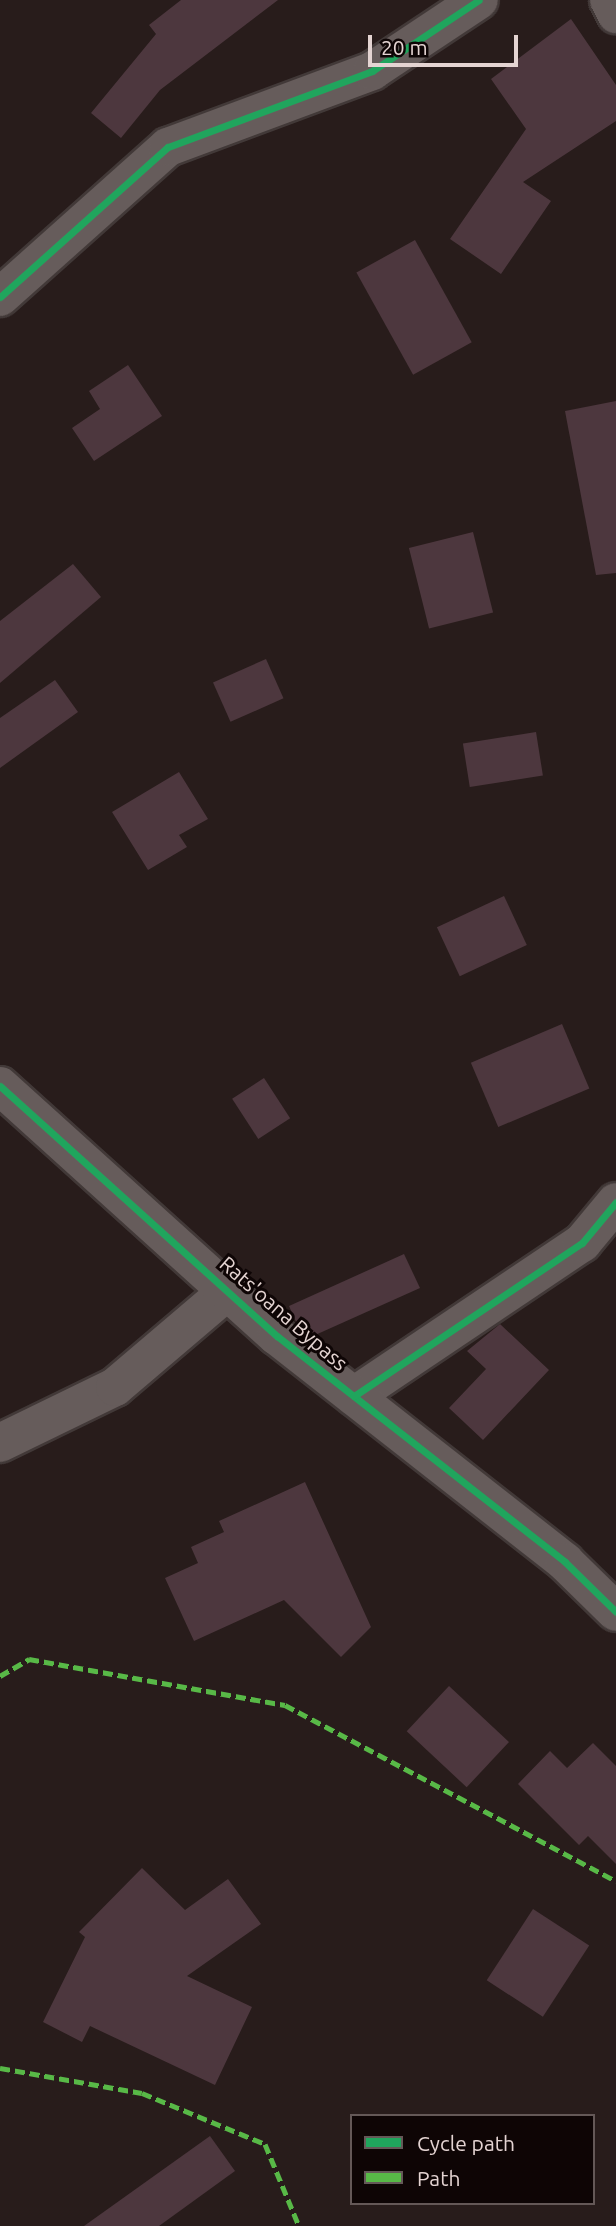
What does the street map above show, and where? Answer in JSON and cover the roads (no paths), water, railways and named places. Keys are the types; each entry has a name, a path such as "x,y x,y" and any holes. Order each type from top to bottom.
{"street":[{"path":"0,297 168,147 372,71 479,0"},
{"path":"609,0 616,14"},
{"name":"Rats'oana Bypass","path":"0,1086 229,1290 354,1396 565,1562 616,1612"},
{"path":"354,1396 582,1243 616,1202"},
{"path":"0,1443 115,1387 229,1290"}]}
